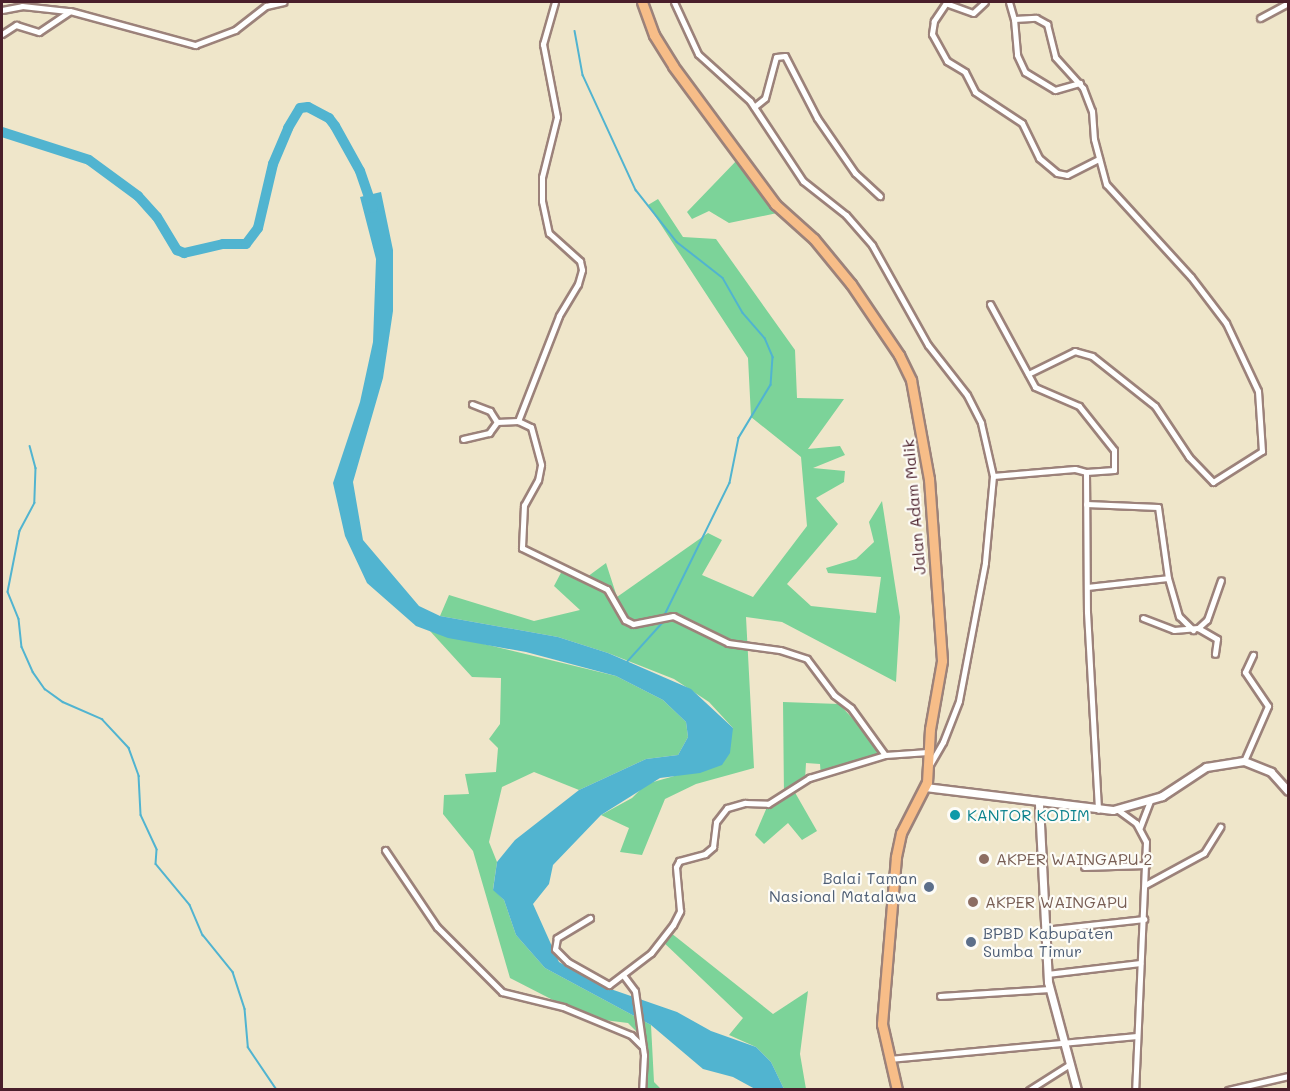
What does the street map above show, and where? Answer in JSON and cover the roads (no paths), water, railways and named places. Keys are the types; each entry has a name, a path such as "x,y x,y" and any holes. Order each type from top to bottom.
{"highway":[{"name":"Jalan Adam Malik","path":"642,2 663,52 726,141 775,204 814,239 852,284 906,367 929,479 941,634 941,673 928,752 925,787 904,826 896,857 882,1016 897,1089"}],"street":[{"path":"2,10 22,6 68,11 195,45 235,30 266,6 284,2"},
{"path":"518,421 556,322 582,270 580,261 549,233 542,201 542,177 557,117 543,44 555,2"},
{"path":"674,2 694,48 754,107 803,181 846,214 872,245 928,345 976,409 993,476 985,563 962,688 943,742 928,767"},
{"path":"985,2 973,13 946,3 934,21 932,34 947,61 965,72 975,92 1022,123 1039,158 1057,173 1067,174 1099,159"},
{"path":"1009,2 1014,20 1017,55 1025,72 1055,90 1080,83"},
{"path":"1260,18 1288,3"},
{"path":"2,34 16,25 39,32 68,11"},
{"path":"1014,20 1036,18 1047,24 1055,57 1080,83 1092,111 1099,159 1106,184 1191,277 1231,332 1258,391 1262,451 1213,482 1189,457 1155,406 1090,355 1075,351 1028,374"},
{"path":"754,107 765,98 776,57 785,56 817,118 855,173 879,196"},
{"path":"990,304 1036,389 1083,409 1114,450 1114,470 1086,472 1075,469 993,476"},
{"path":"472,404 493,413 497,422"},
{"path":"463,439 486,435 497,422 518,421 531,427 541,465 538,480 524,505 520,538 525,551 607,589 628,622 673,616 728,643 807,659 834,695 851,708 885,755"},
{"path":"1086,472 1087,586 1098,810"},
{"path":"1086,504 1158,507 1168,578 1179,615 1196,629 1217,639 1215,654"},
{"path":"1087,586 1168,578"},
{"path":"1143,618 1174,630 1196,629 1207,620 1221,580"},
{"path":"1174,630 1179,615"},
{"path":"1244,761 1268,706 1245,672 1253,655"},
{"path":"590,918 560,936 555,949 568,962 607,985 651,953 673,925 680,911 676,867 679,861 705,854 713,847 716,822 727,808 736,804 768,804 809,778 885,755 928,752"},
{"path":"925,787 1039,804 1118,810 1150,801 1206,767 1244,761 1271,772 1288,791"},
{"path":"1135,1089 1146,885 1146,842 1140,827 1142,813 1150,801"},
{"path":"1039,804 1047,974 1063,1044 1077,1089"},
{"path":"1118,810 1140,827"},
{"path":"1146,885 1204,853 1220,827"},
{"path":"385,850 437,927 502,992 563,1007 631,1035 642,1046"},
{"path":"1084,867 1146,865"},
{"path":"1044,930 1144,919"},
{"path":"1047,974 1140,963"},
{"path":"623,975 635,991 642,1046 642,1089"},
{"path":"940,996 1050,989"},
{"path":"889,1059 1137,1036"},
{"path":"1029,1089 1070,1064"},
{"path":"1228,1089 1256,1086 1288,1076"}],"water":[{"path":"381,192 393,250 393,311 383,378 353,482 363,540 419,606 440,616 558,637 608,653 691,689 733,728 730,753 722,765 700,773 660,778 601,815 553,865 549,884 533,904 559,962 602,986 677,1012 711,1031 756,1047 771,1062 784,1089 755,1089 733,1077 703,1069 651,1025 545,968 516,935 504,900 493,890 497,862 515,840 579,790 646,759 678,755 688,737 686,722 663,700 616,676 526,652 448,638 416,626 367,583 345,536 333,483 360,402 373,342 376,259 360,197"}],"waterway":[{"path":"575,31 583,75 636,190 677,242 723,278 743,313 765,338 773,357 771,385 739,438 730,483 666,613"},
{"path":"2,132 89,160 138,196 157,217 177,250 184,253 223,244 246,244 258,228 273,164 288,128 300,108 308,107 329,118 335,126 360,171 373,208"},
{"path":"30,446 36,468 35,503 20,531 8,592 19,619 22,647 33,672 45,689 63,702 102,719 129,748 139,776 141,815 157,850 156,864 190,905 203,935 233,972 245,1009 248,1047 277,1090"},
{"path":"627,662 664,621"}],"place":[{"name":"KANTOR KODIM","path":"955,815"},
{"name":"AKPER WAINGAPU 2","path":"984,859"},
{"name":"Balai Taman Nasional Matalawa","path":"929,887"},
{"name":"AKPER WAINGAPU","path":"973,902"},
{"name":"BPBD Kabupaten Sumba Timur","path":"971,942"}]}
